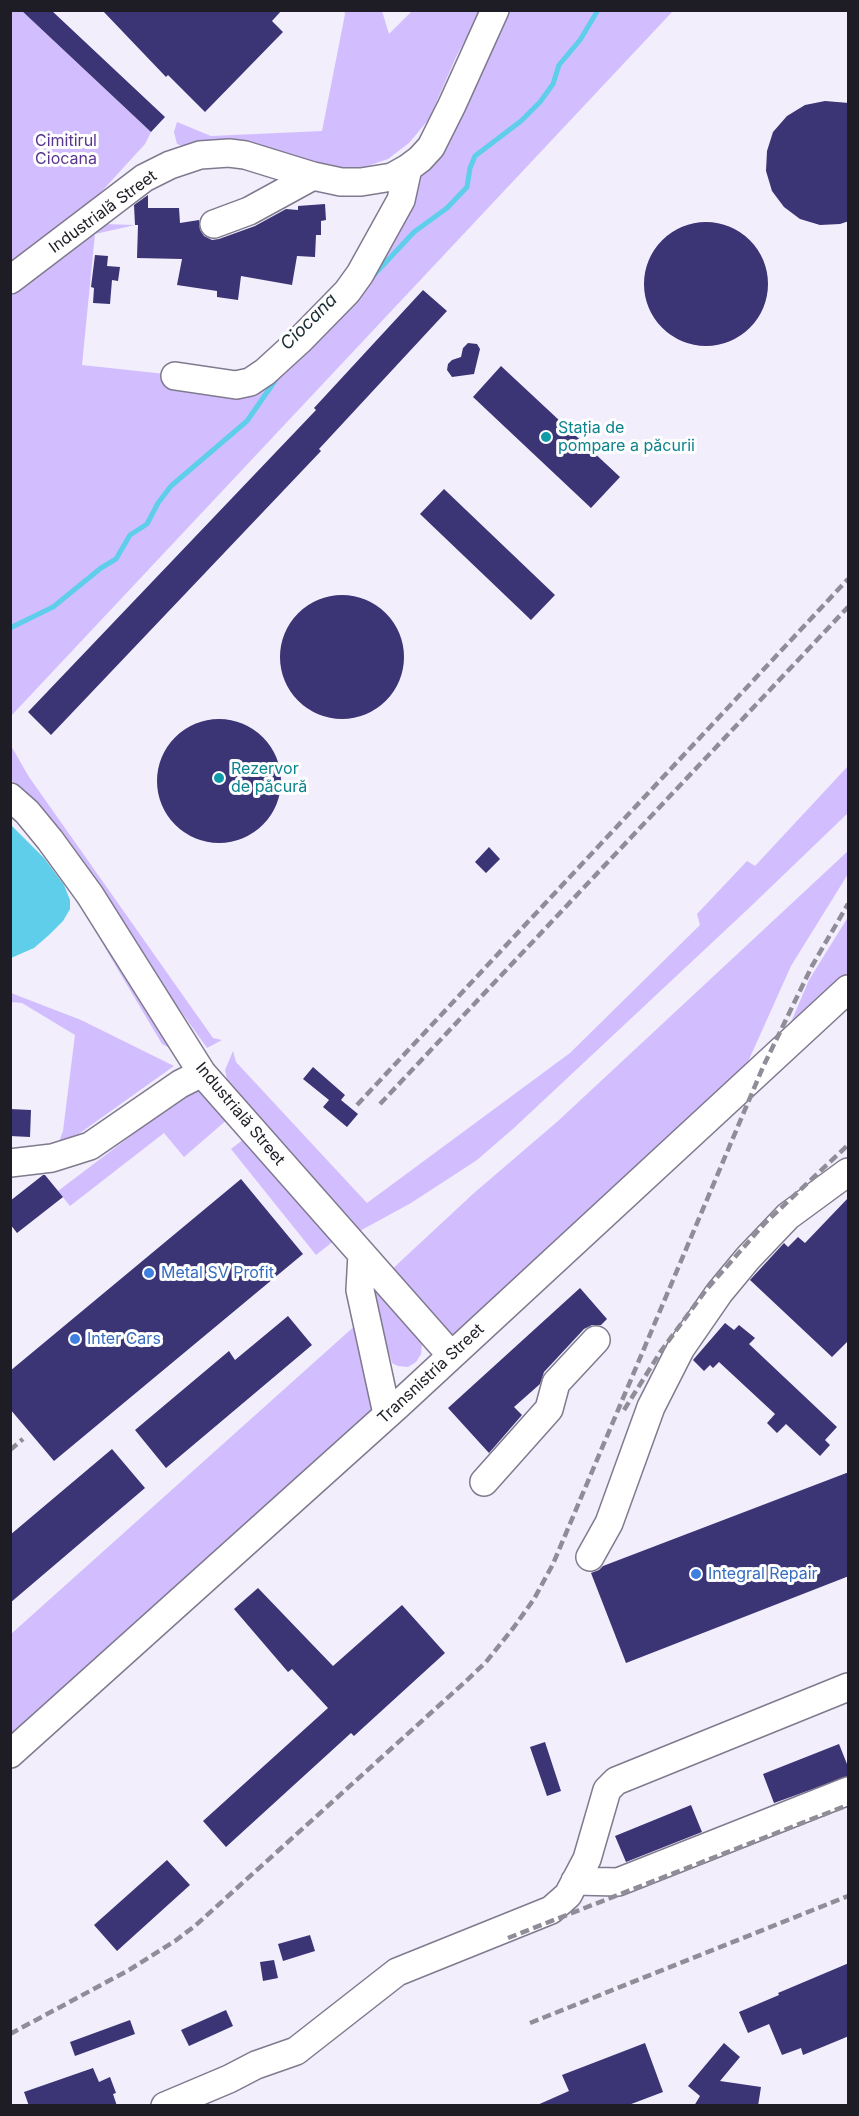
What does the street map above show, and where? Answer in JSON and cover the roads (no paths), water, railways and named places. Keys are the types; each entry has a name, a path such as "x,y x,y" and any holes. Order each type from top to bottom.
{"street":[{"name":"Industrială Street","path":"10,280 144,178 170,165 200,155 229,153 260,159 313,176 341,182 361,182 392,177 420,159 430,147 452,105 495,10"},
{"path":"175,376 236,385 250,382 265,372 324,316 360,274 401,200 408,168"},
{"path":"214,224 249,211 313,176"},
{"name":"Industrială Street","path":"10,797 27,812 50,840 90,895 202,1073 451,1355"},
{"name":"Transnistria Street","path":"10,1754 387,1414 849,989"},
{"path":"10,1163 52,1158 90,1146 180,1084 202,1073"},
{"path":"590,1557 609,1523 651,1407 681,1347 747,1258 788,1216 849,1172"},
{"path":"362,1254 360,1290 387,1414"},
{"path":"484,1482 549,1409 556,1383 596,1340"},
{"path":"165,2106 256,2065 296,2051 398,1972 551,1910 568,1895 587,1859 607,1790 616,1781 849,1687"},
{"path":"575,1881 618,1882 849,1791"}],"water":[{"path":"10,824 44,858 64,885 70,900 70,909 63,921 49,935 34,948 11,958"}],"waterway":[{"name":"Ciocana","path":"372,277 414,232 447,208 467,187 470,168 475,156 521,121 540,102 553,84 559,65 580,40 598,10"},
{"name":"Ciocana","path":"10,628 53,607 101,568 116,559 130,535 147,524 158,503 171,486 247,421 279,375"}],"railway":[{"path":"357,1105 848,579"},
{"path":"380,1104 848,607"},
{"path":"10,2034 129,1970 196,1925 465,1682 486,1662 514,1627 534,1599 553,1564 763,1067 812,966 848,904"},
{"path":"624,1410 661,1351 706,1290 765,1223 848,1145"},
{"path":"10,1450 23,1439"},
{"path":"508,1938 848,1805"},
{"path":"530,2023 848,1896"}],"place":[{"name":"Stația de pompare a păcurii","path":"546,437"},
{"name":"Rezervor de păcură","path":"219,778"},
{"name":"Metal SV Profit","path":"149,1273"},
{"name":"Inter Cars","path":"75,1339"},
{"name":"Integral Repair","path":"696,1574"}],"park label":[{"name":"Cimitirul Ciocana","path":"66,150"}]}
